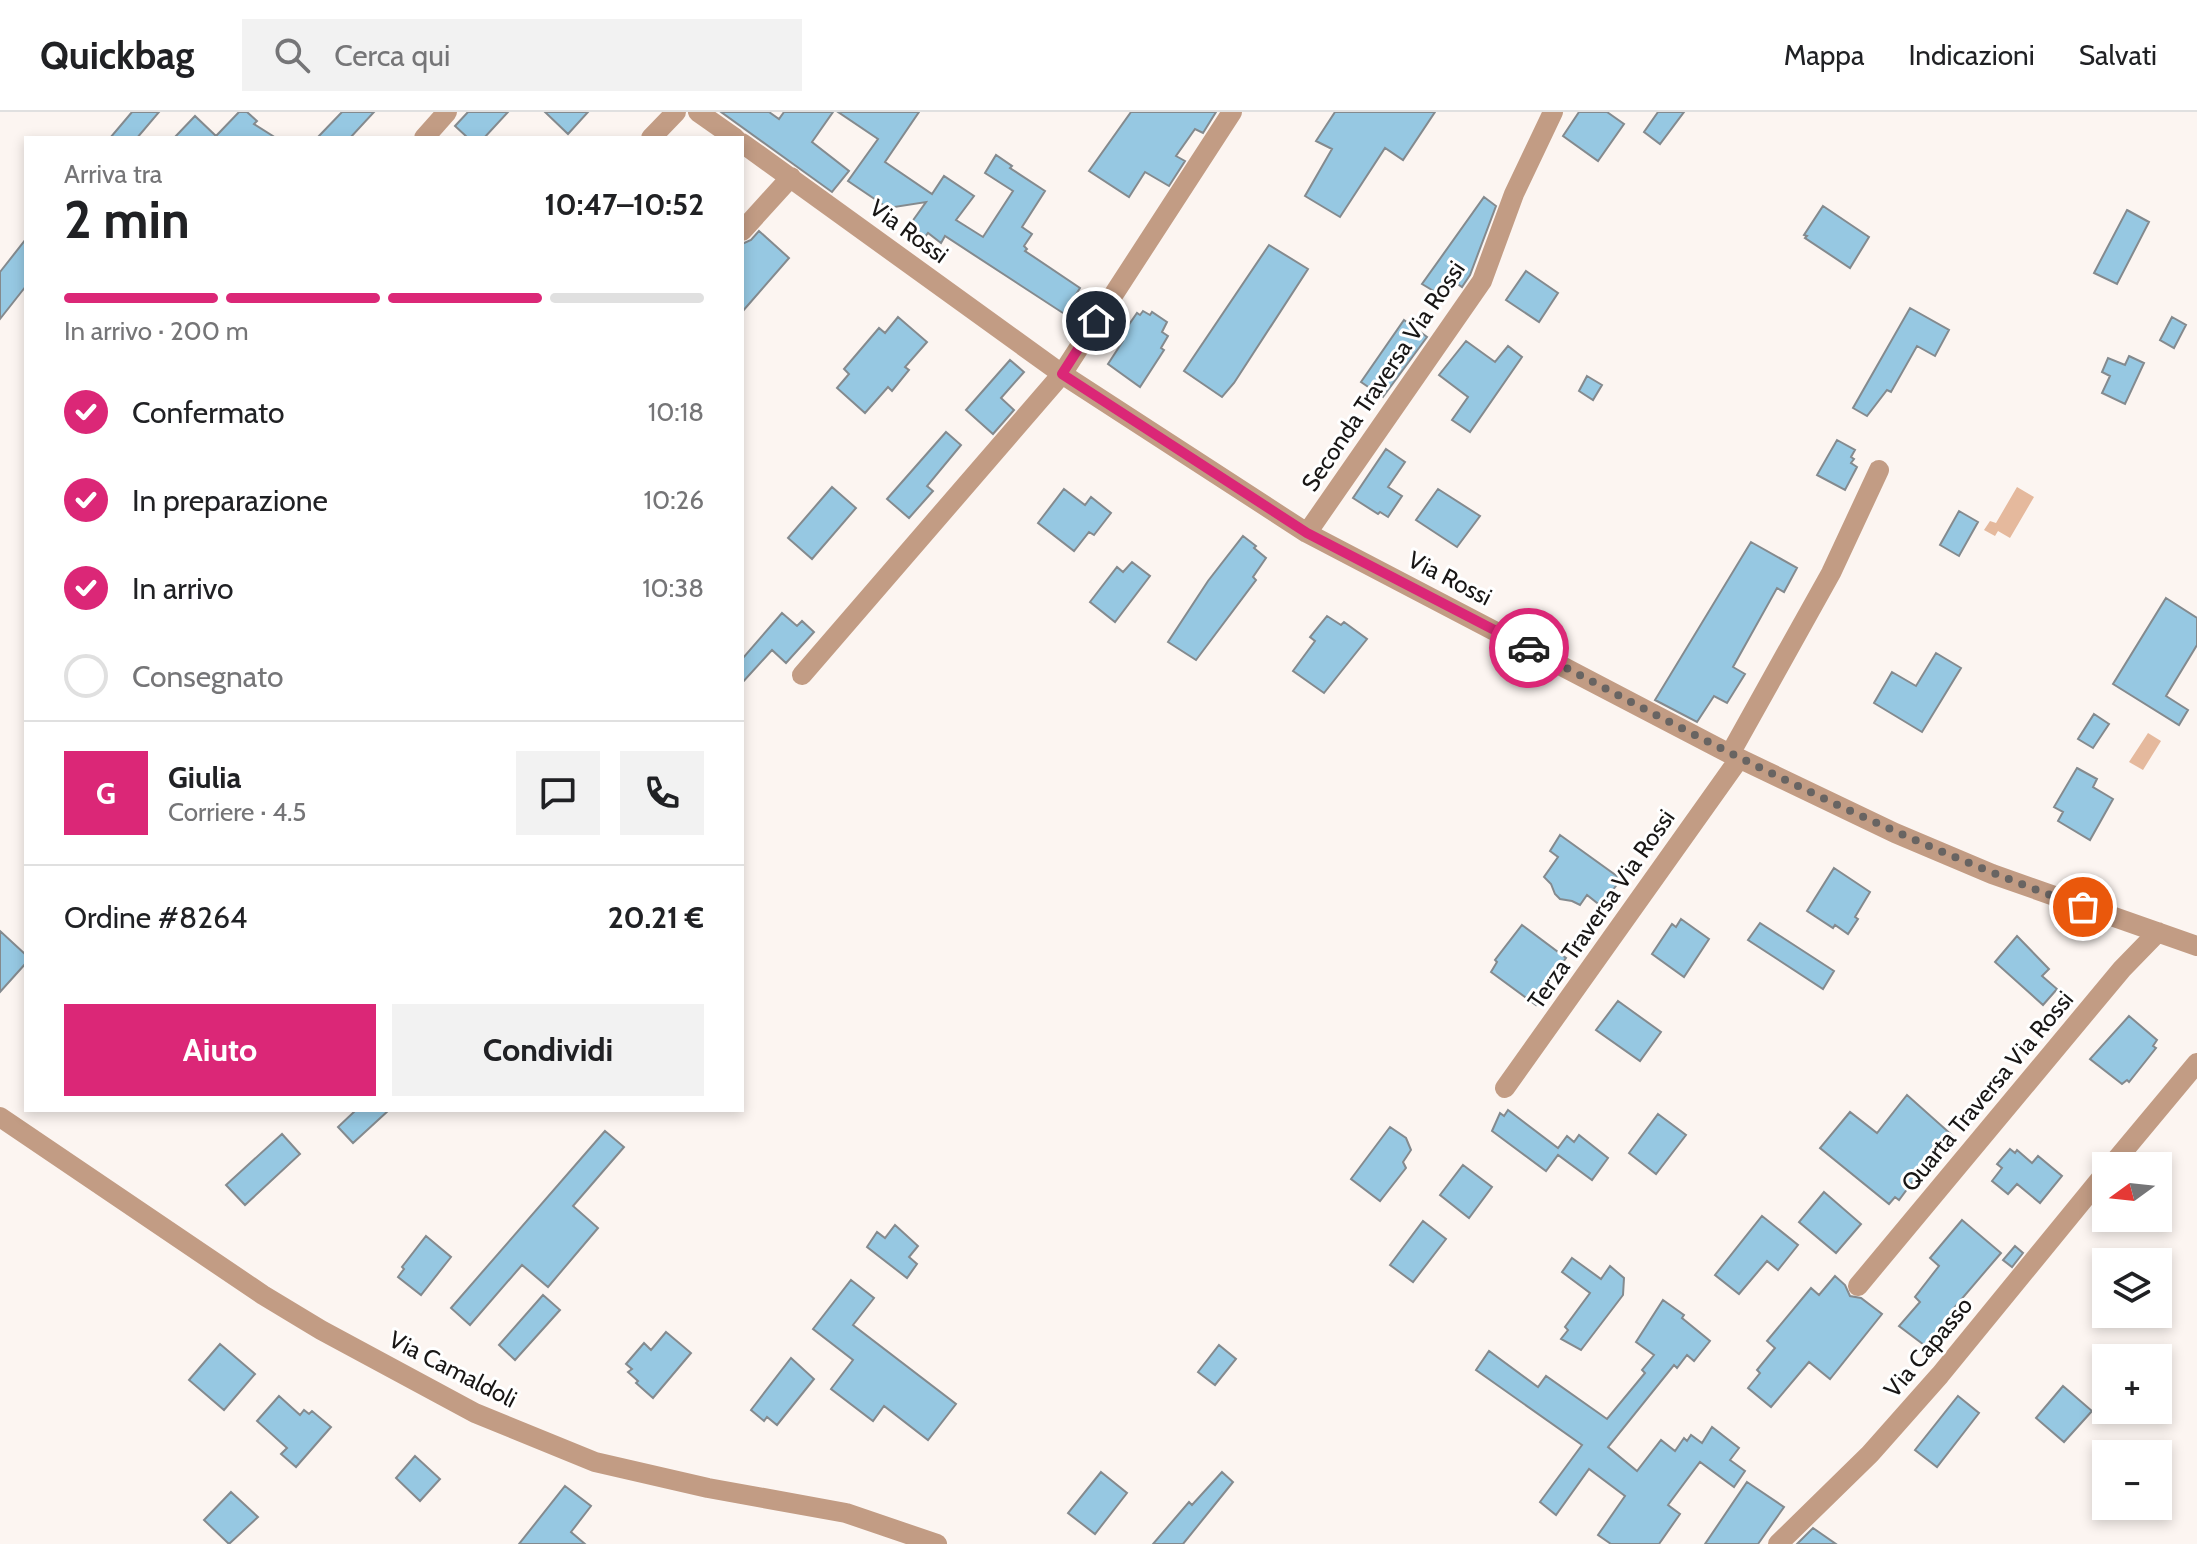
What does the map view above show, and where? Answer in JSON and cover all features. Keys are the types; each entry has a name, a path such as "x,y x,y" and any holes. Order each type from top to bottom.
{"street":[{"path":"426,136 447,112"},
{"path":"653,136 676,112"},
{"path":"698,112 732,136"},
{"path":"802,675 1062,374 1232,112"},
{"name":"Seconda Traversa Via Rossi","path":"1307,533 1482,281 1514,194 1553,112"},
{"name":"Via Rossi","path":"744,144 1062,374 1307,533 1734,757 1895,833 1992,874 2197,946"},
{"path":"744,229 791,177"},
{"name":"Terza Traversa Via Rossi","path":"1505,1088 1734,757 1831,573 1879,470"},
{"name":"Quarta Traversa Via Rossi","path":"1858,1286 2122,969 2158,932"},
{"path":"2123,1152 2197,1063"},
{"name":"Via Camaldoli","path":"0,1117 263,1295 475,1413 595,1462 708,1488 846,1513 937,1544"},
{"name":"Via Capasso","path":"1778,1544 1870,1454 1940,1375 2092,1189"}],"shaded area":[{"path":"2017,487 2034,497 2010,538 1998,531 1995,536 1984,530 1990,521 1996,523"},
{"path":"2148,733 2161,741 2143,770 2129,762"}],"building":[{"path":"132,112 159,112 139,136 112,136"},
{"path":"239,112 247,112 257,121 254,124 273,136 216,136"},
{"path":"342,112 374,112 352,136 319,136"},
{"path":"468,112 508,112 486,136 466,136 455,126"},
{"path":"545,112 588,112 568,134"},
{"path":"721,112 769,112 779,119 784,112 833,112 812,142 849,171 832,192"},
{"path":"838,112 919,112 885,162 932,194 944,176 974,196 956,220 983,237 1013,191 985,173 996,155 1045,191 1022,227 1032,234 1024,246 1025,251 1080,288 1073,299 1076,301 1066,315 945,236 941,243 928,233 924,238 909,226 926,202 888,208 848,181 878,139"},
{"path":"1131,112 1216,112 1203,133 1195,129 1176,156 1185,161 1169,186 1145,172 1129,197 1089,171"},
{"path":"1335,112 1435,112 1403,160 1385,148 1340,217 1305,196 1332,149 1316,141"},
{"path":"1579,112 1607,112 1624,124 1598,161 1563,136"},
{"path":"1658,112 1684,112 1660,144 1644,132"},
{"path":"195,116 216,136 176,136"},
{"path":"1484,197 1496,206 1470,275 1462,287 1449,278 1437,293 1422,284"},
{"path":"1823,206 1869,237 1850,268 1805,238"},
{"path":"2127,210 2149,222 2117,284 2094,273"},
{"path":"759,231 789,258 744,310 744,243"},
{"path":"24,242 24,289 0,319 0,272"},
{"path":"1269,245 1308,269 1222,397 1184,371"},
{"path":"1526,271 1558,293 1539,322 1506,300"},
{"path":"1910,308 1949,330 1935,356 1917,346 1891,392 1887,390 1867,416 1853,408"},
{"path":"1143,311 1150,315 1152,312 1167,322 1162,332 1168,336 1161,348 1164,350 1140,387 1108,364 1123,341 1119,339 1137,313 1140,315"},
{"path":"898,317 927,342 905,367 909,370 892,391 888,387 865,413 837,388 849,374 844,369 879,328 885,333"},
{"path":"2172,317 2186,325 2174,348 2160,340"},
{"path":"1404,320 1427,337 1383,397 1361,382"},
{"path":"1466,341 1495,362 1508,346 1522,357 1470,432 1452,420 1468,397 1439,375"},
{"path":"2129,356 2144,363 2125,404 2102,393 2110,376 2102,372 2108,358 2125,365"},
{"path":"1010,360 1024,372 1001,398 1014,410 993,434 966,410"},
{"path":"1587,376 1602,385 1593,400 1579,391"},
{"path":"946,432 961,445 927,486 933,491 909,518 887,499"},
{"path":"1837,440 1855,450 1851,463 1857,467 1845,490 1817,475"},
{"path":"1386,449 1405,462 1388,487 1402,496 1388,517 1353,498"},
{"path":"832,487 856,508 812,559 788,538"},
{"path":"1064,489 1085,505 1091,497 1111,513 1094,535 1089,532 1074,551 1038,523"},
{"path":"1438,489 1480,516 1457,547 1416,520"},
{"path":"1959,511 1978,522 1959,556 1940,545"},
{"path":"1243,536 1266,558 1253,577 1256,580 1196,660 1168,642 1208,581"},
{"path":"1751,542 1797,568 1784,592 1777,588 1733,667 1745,674 1727,703 1714,696 1697,722 1655,700"},
{"path":"1132,562 1150,576 1115,622 1090,602 1117,567 1123,572"},
{"path":"2166,598 2197,618 2197,645 2166,696 2188,710 2179,725 2113,684"},
{"path":"782,613 797,626 802,621 814,632 786,663 772,650 744,681 744,657"},
{"path":"1327,616 1341,625 1344,622 1367,639 1324,693 1293,671 1315,641 1310,637"},
{"path":"1936,653 1961,668 1922,732 1874,703 1892,672 1916,686"},
{"path":"2094,714 2109,724 2093,748 2078,739"},
{"path":"2077,768 2097,779 2093,787 2113,799 2090,840 2058,821 2063,812 2054,807"},
{"path":"1560,835 1621,879 1601,906 1587,895 1580,905 1560,899 1544,877 1558,857 1550,851"},
{"path":"1834,868 1870,892 1848,934 1807,911"},
{"path":"1681,919 1709,939 1684,977 1652,954 1672,924 1676,927"},
{"path":"1760,923 1834,971 1823,989 1748,940"},
{"path":"1522,925 1566,958 1544,988 1547,991 1536,1005 1491,972 1497,962 1495,960"},
{"path":"0,931 24,953 24,965 0,992"},
{"path":"2017,936 2049,969 2042,976 2057,989 2043,1005 1995,962"},
{"path":"1618,1001 1661,1032 1640,1061 1596,1030"},
{"path":"2129,1016 2157,1040 2153,1046 2156,1048 2129,1082 2127,1080 2122,1084 2090,1059"},
{"path":"1907,1095 1953,1136 1931,1163 1928,1161 1899,1200 1895,1197 1889,1204 1820,1148 1850,1112 1877,1133"},
{"path":"1508,1110 1558,1148 1567,1136 1574,1142 1579,1135 1608,1158 1592,1180 1558,1155 1546,1171 1492,1131 1500,1113 1504,1116"},
{"path":"354,1112 387,1112 353,1143 338,1127"},
{"path":"1658,1114 1686,1135 1656,1174 1629,1153"},
{"path":"1390,1127 1406,1138 1411,1150 1403,1162 1406,1168 1380,1201 1351,1179"},
{"path":"605,1131 624,1147 573,1206 598,1228 548,1287 522,1265 470,1325 451,1308"},
{"path":"282,1134 300,1154 245,1205 226,1185"},
{"path":"2010,1149 2015,1153 2017,1150 2032,1163 2038,1156 2062,1176 2040,1203 2017,1184 2008,1194 1992,1181 2002,1168 1997,1164"},
{"path":"1463,1165 1492,1187 1469,1218 1440,1195"},
{"path":"1824,1192 1861,1224 1836,1253 1799,1222"},
{"path":"1762,1216 1798,1245 1778,1270 1767,1261 1739,1294 1715,1275"},
{"path":"1962,1220 2001,1253 1953,1309 1962,1316 1932,1351 1899,1326 1920,1302 1915,1297 1939,1266 1930,1258"},
{"path":"1423,1221 1446,1239 1413,1282 1390,1265"},
{"path":"895,1225 918,1246 909,1257 917,1264 907,1278 867,1247 877,1232 885,1238"},
{"path":"426,1236 451,1257 421,1295 398,1277"},
{"path":"2015,1246 2023,1253 2012,1267 2003,1260"},
{"path":"1572,1258 1601,1279 1610,1266 1624,1278 1623,1295 1581,1350 1561,1339 1568,1330 1565,1327 1590,1293 1562,1272"},
{"path":"1835,1276 1845,1285 1850,1296 1861,1298 1882,1314 1830,1379 1809,1362 1771,1407 1748,1388 1760,1373 1757,1370 1775,1348 1767,1341 1811,1288 1819,1295"},
{"path":"851,1280 874,1298 853,1325 956,1404 928,1440 884,1406 873,1421 831,1389 853,1360 813,1329"},
{"path":"543,1295 560,1310 515,1360 499,1345"},
{"path":"1663,1300 1684,1315 1682,1318 1710,1341 1694,1361 1687,1355 1677,1368 1674,1365 1608,1447 1637,1471 1661,1440 1675,1451 1684,1438 1687,1441 1691,1435 1702,1443 1712,1427 1739,1448 1730,1460 1745,1471 1734,1487 1700,1462 1668,1505 1680,1514 1659,1544 1611,1544 1598,1535 1625,1496 1589,1469 1556,1515 1540,1502 1582,1445 1476,1370 1489,1351 1538,1387 1546,1376 1607,1419 1645,1373 1642,1370 1654,1355 1636,1342"},
{"path":"666,1332 691,1353 653,1398 636,1383 638,1381 628,1372 632,1369 626,1364 644,1343 651,1350"},
{"path":"220,1344 255,1374 224,1410 189,1380"},
{"path":"1219,1345 1236,1359 1215,1385 1198,1372"},
{"path":"791,1358 814,1379 777,1425 767,1417 764,1421 751,1410"},
{"path":"2063,1386 2092,1411 2064,1442 2036,1418"},
{"path":"279,1396 300,1415 304,1410 309,1414 312,1411 331,1427 296,1467 281,1454 287,1448 257,1421"},
{"path":"1958,1396 1979,1413 1937,1467 1915,1450"},
{"path":"415,1456 440,1479 420,1501 396,1478"},
{"path":"1101,1472 1127,1493 1095,1534 1068,1513"},
{"path":"1222,1472 1233,1482 1183,1544 1153,1544 1189,1502 1192,1505"},
{"path":"1747,1482 1784,1507 1758,1544 1705,1544"},
{"path":"565,1486 591,1506 571,1532 585,1544 519,1544"},
{"path":"231,1492 258,1517 229,1544 204,1520"},
{"path":"1813,1528 1836,1544 1797,1544"}],"way so far":[{"path":"1529,648 1730,754 1895,833 1992,874 2083,907"}],"route":[{"path":"1096,321 1062,374 1307,533 1529,648"}]}
